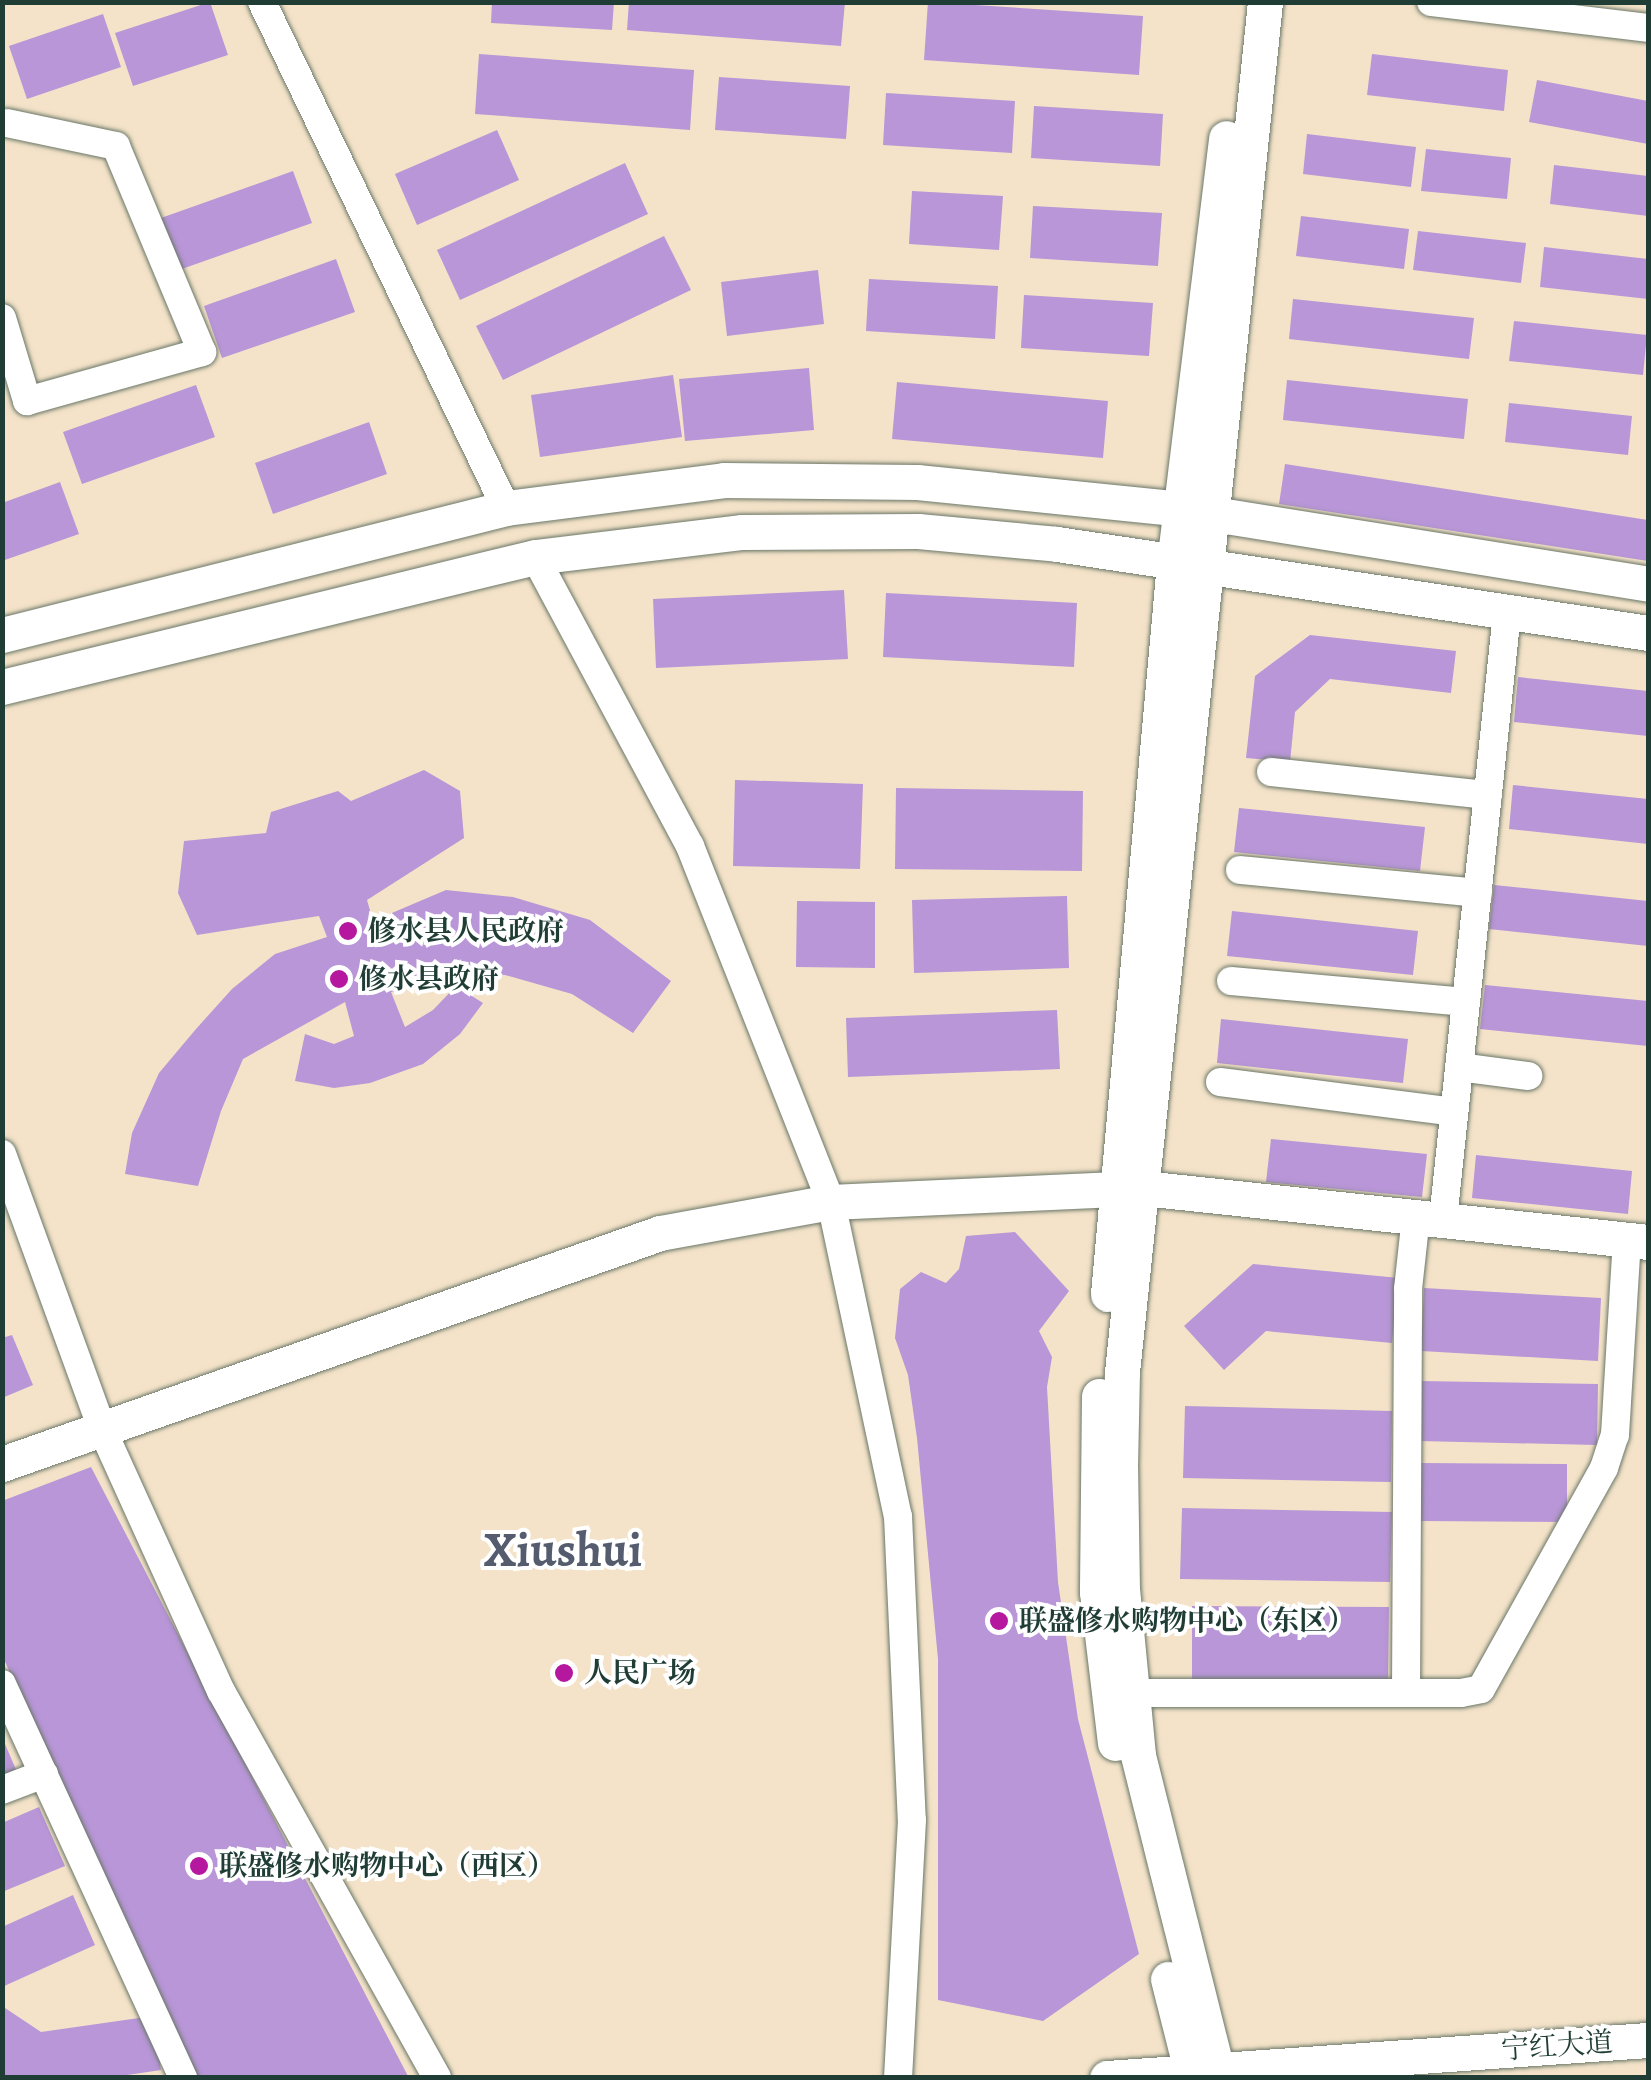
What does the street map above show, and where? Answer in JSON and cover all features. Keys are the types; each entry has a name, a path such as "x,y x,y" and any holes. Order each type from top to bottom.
{"main road":[{"path":"1196,511 1242,2"},
{"path":"1205,2074 1152,1820 1118,1690 1122,1372 1130,1188 1189,566 1265,2"},
{"path":"2,635 506,508 724,480 916,482 1196,511 1648,584"},
{"path":"2,687 535,556 742,532 918,531 1057,544 1648,633"},
{"path":"2,1464 660,1233 831,1202 1130,1188 1638,1240"},
{"name":"宁红大道","path":"1107,2078 1648,2040"},
{"name":"宁红大道","path":"1415,2078 1648,2062"}],"street":[{"path":"262,2 506,508"},
{"path":"1431,2 1648,28"},
{"path":"2,318 28,400 202,352 116,146 4,120"},
{"path":"535,556 690,846 831,1202 898,1516 912,1820 898,2078"},
{"path":"1406,1694 1408,1289 1430,1218 1454,1112 1507,613"},
{"path":"1271,772 1488,795"},
{"path":"1240,870 1478,893"},
{"path":"1231,981 1466,1002"},
{"path":"1459,1068 1528,1076"},
{"path":"1220,1082 1454,1112"},
{"path":"2,1154 102,1429 222,1691 437,2078"},
{"path":"1118,1690 1461,1694 1481,1688 1604,1468 1615,1435 1638,1240"},
{"path":"2,1684 184,2078"},
{"path":"2,1790 44,1774"}],"building":[{"path":"210,2 228,55 133,86 115,33"},
{"path":"492,2 614,2 612,30 491,23"},
{"path":"629,2 845,2 841,46 627,30"},
{"path":"928,2 1143,16 1139,75 924,60"},
{"path":"103,14 121,67 27,99 9,46"},
{"path":"479,54 694,70 690,130 475,114"},
{"path":"1372,54 1508,70 1504,111 1367,95"},
{"path":"719,77 850,86 846,139 715,130"},
{"path":"1537,80 1648,101 1648,144 1529,122"},
{"path":"886,93 1015,101 1012,153 883,145"},
{"path":"1034,106 1163,114 1160,166 1031,158"},
{"path":"497,130 519,180 417,225 395,174"},
{"path":"1307,134 1416,147 1411,187 1303,174"},
{"path":"1426,149 1511,158 1507,199 1421,191"},
{"path":"625,163 648,214 460,300 437,250"},
{"path":"1554,165 1648,176 1648,216 1550,204"},
{"path":"293,171 312,223 179,270 161,218"},
{"path":"912,191 1003,196 999,250 909,244"},
{"path":"1033,206 1162,213 1158,266 1030,258"},
{"path":"1301,216 1409,229 1404,269 1296,256"},
{"path":"1418,231 1526,243 1521,283 1413,270"},
{"path":"664,236 691,290 503,380 476,326"},
{"path":"1544,247 1648,259 1648,299 1540,287"},
{"path":"336,259 355,312 222,358 204,306"},
{"path":"818,270 824,324 727,336 721,282"},
{"path":"869,279 998,286 995,339 866,331"},
{"path":"1024,295 1153,303 1149,356 1021,348"},
{"path":"1293,299 1474,318 1469,359 1289,339"},
{"path":"1514,321 1647,335 1643,375 1509,361"},
{"path":"809,368 814,430 685,441 679,379"},
{"path":"673,375 682,437 540,457 531,395"},
{"path":"1287,380 1468,399 1464,439 1283,420"},
{"path":"897,382 1108,401 1103,458 892,439"},
{"path":"196,385 215,437 82,484 63,432"},
{"path":"1509,403 1632,416 1628,455 1505,442"},
{"path":"369,422 387,474 273,514 255,463"},
{"path":"1285,464 1648,520 1648,561 1279,504"},
{"path":"60,482 79,534 2,561 2,503"},
{"path":"844,590 848,659 656,668 653,599"},
{"path":"886,593 1077,603 1074,667 883,657"},
{"path":"1310,635 1456,651 1451,693 1330,679 1295,712 1290,762 1246,758 1255,676"},
{"path":"1518,677 1648,691 1648,736 1514,722"},
{"name":"修水县政府","path":"424,770 460,791 464,838 367,900 373,921 446,890 513,897 590,920 671,981 633,1033 572,994 505,975 440,977 391,992 405,1027 433,1010 456,986 483,1003 460,1034 423,1064 370,1083 334,1088 295,1081 305,1034 334,1044 354,1036 345,1002 243,1059 221,1111 198,1186 125,1174 132,1133 159,1073 196,1029 232,989 275,954 327,937 319,916 197,935 178,893 184,841 266,833 271,812 338,791 351,801"},
{"path":"735,780 863,784 860,869 733,866"},
{"path":"1513,785 1648,799 1648,844 1509,829"},
{"path":"896,788 1083,791 1082,871 895,869"},
{"path":"1239,808 1425,827 1420,871 1234,852"},
{"path":"1494,885 1648,901 1648,946 1489,929"},
{"path":"1067,896 1069,968 914,973 912,900"},
{"path":"797,901 875,902 875,968 796,967"},
{"path":"1232,911 1418,931 1413,975 1227,956"},
{"path":"1485,985 1648,1001 1648,1046 1480,1029"},
{"path":"1057,1010 1060,1069 848,1077 846,1018"},
{"path":"1221,1019 1408,1039 1403,1083 1217,1063"},
{"path":"1271,1139 1427,1154 1422,1197 1266,1182"},
{"path":"1476,1155 1632,1171 1628,1214 1472,1198"},
{"name":"联盛修水购物中心（东区）","path":"1015,1232 1069,1291 1039,1331 1052,1357 1047,1387 1058,1582 1078,1719 1139,1954 1043,2021 938,2000 938,1659 917,1438 908,1375 895,1338 900,1289 921,1272 946,1283 959,1269 966,1236"},
{"path":"1253,1264 1399,1278 1392,1343 1266,1331 1224,1370 1184,1326"},
{"path":"1424,1288 1601,1298 1598,1361 1421,1351"},
{"path":"12,1335 33,1385 2,1398 2,1338"},
{"path":"1420,1381 1598,1384 1597,1445 1419,1441"},
{"path":"1185,1406 1392,1411 1391,1482 1183,1478"},
{"path":"1420,1463 1567,1464 1567,1522 1419,1521"},
{"name":"联盛修水购物中心（西区）","path":"91,1467 409,2078 196,2078 2,1655 2,1501"},
{"path":"1182,1508 1392,1512 1390,1582 1180,1579"},
{"path":"1192,1606 1389,1607 1388,1682 1192,1681"},
{"path":"2,1737 17,1772 2,1778"},
{"path":"39,1807 65,1866 2,1892 2,1823"},
{"path":"73,1895 95,1945 2,1987 2,1927"},
{"path":"2,2006 41,2032 153,2016 161,2070 107,2078 9,2078 2,2073"}],"place":[{"name":"修水县人民政府","path":"348,931"},
{"name":"修水县政府","path":"339,979"},
{"name":"联盛修水购物中心（东区）","path":"999,1621"},
{"name":"人民广场","path":"564,1673"},
{"name":"联盛修水购物中心（西区）","path":"199,1866"}],"district":[{"name":"Xiushui","path":"563,1551"}]}
